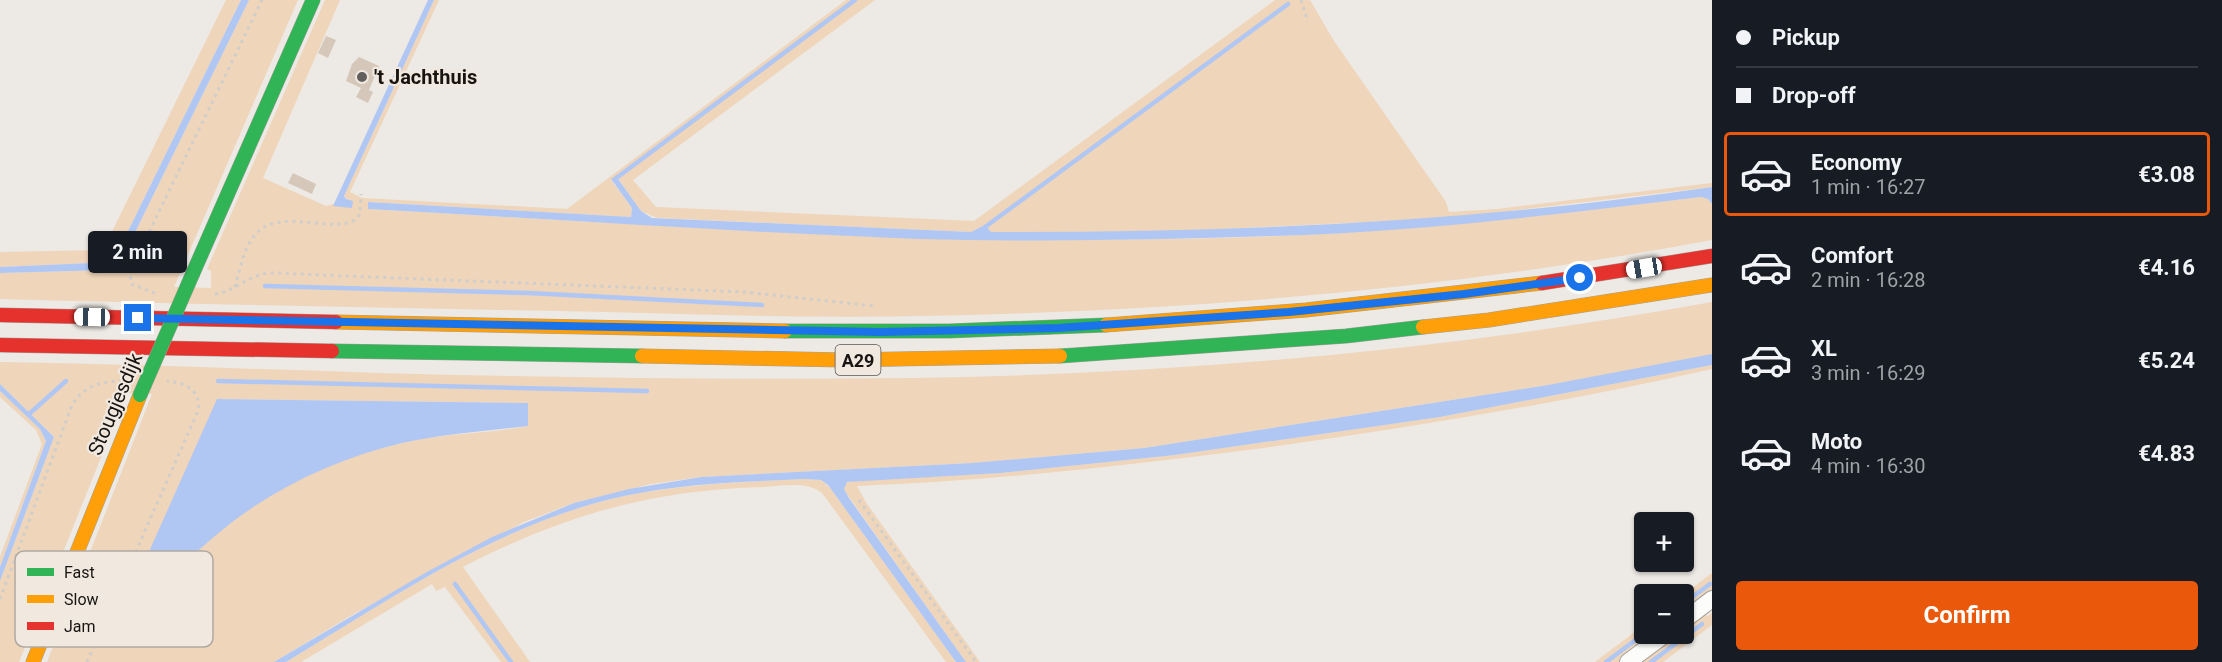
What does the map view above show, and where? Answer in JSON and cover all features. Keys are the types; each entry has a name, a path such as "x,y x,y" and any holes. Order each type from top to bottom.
{"main road":[{"name":"Stougjesdijk","path":"77,551 140,395 313,0"},
{"name":"A29","path":"0,315 880,332 1058,328 1202,319 1377,304 1580,278 1712,256"},
{"name":"A29","path":"0,345 844,360 1068,356 1346,336 1489,320 1712,285"},
{"name":"Stougjesdijk","path":"33,662 39,647"}],"street":[{"path":"1694,613 1712,599"},
{"path":"1628,662 1652,644"}],"path":[{"path":"162,294 131,284 130,271 262,0"},
{"path":"1301,0 1308,22"},
{"path":"235,287 249,245 259,230 277,221 338,224 351,221 360,213 361,194"},
{"path":"207,296 235,287 256,274 272,273 745,291 876,306"},
{"path":"859,500 975,662"}],"shaded area":[{"path":"226,0 241,0 113,262 0,267 0,252 103,250"},
{"path":"249,0 298,0 174,287 211,288 211,271 207,269 325,0 340,0 263,178 326,206 348,200 344,196 434,0 439,0 350,192 362,198 567,209 846,0 875,0 633,180 656,207 974,221 1275,0 1310,0 1334,41 1446,202 1449,212 1497,209 1712,183 1712,187 1450,218 1161,232 991,232 985,225 971,232 657,218 641,211 617,177 611,180 632,208 631,217 369,202 368,209 824,234 1052,240 1166,239 1386,230 1701,197 1708,199 1712,204 1712,240 1516,272 1418,284 1220,303 1022,313 870,317 764,316 0,299 0,273 110,270 119,265"},
{"path":"1712,302 1712,354 1704,357 1548,385 1144,448 972,463 701,477 651,484 574,503 524,522 352,615 274,662 47,662 53,647 213,647 213,551 198,551 251,508 288,485 329,466 371,451 416,440 528,426 528,403 217,399 160,551 90,551 152,394 121,393 126,395 63,551 15,551 15,647 25,647 19,662 0,662 0,581 54,437 0,384 0,362 580,377 914,378 1014,376 1214,365 1514,334"},
{"path":"1712,365 1712,369 1542,404 1313,441 1057,472 957,481 857,486 867,504 980,662 966,662 844,490 846,483 852,481 1001,473 1175,455 1440,417"},
{"path":"0,391 40,429 46,441 0,567 0,557 42,444 36,430 0,397"},
{"path":"805,479 821,480 831,489 956,662 946,662 822,493 809,487 794,485 684,493 609,509 537,533 463,567 530,662 501,662 445,587 436,591 432,584 301,662 286,662 448,565 534,524 578,508 624,496 669,489"},
{"path":"1712,573 1712,593 1694,607 1694,587"},
{"path":"1712,613 1712,625 1694,639 1694,619 1704,614 1708,616"},
{"path":"1634,633 1634,644 1645,644 1621,662 1595,662"},
{"path":"1658,644 1687,644 1663,662 1634,662"}],"water":[{"path":"241,0 249,0 119,265 110,270 0,273 0,267 113,262"},
{"path":"428,0 434,0 344,196 353,201 352,208 333,206"},
{"path":"616,176 641,211 652,218 971,232 985,225 991,232 1082,232 1353,223 1533,209 1712,187 1712,204 1708,199 1701,197 1488,221 1328,234 1185,239 1051,240 849,236 368,209 368,202 631,217 632,208 611,179"},
{"path":"1712,354 1712,365 1440,417 1175,455 1001,473 847,482 844,489 849,498 966,662 956,662 828,485 821,480 805,479 669,488 624,496 578,508 534,524 448,565 286,662 274,662 425,573 492,537 574,503 629,489 701,477 972,463 1144,448 1548,385"},
{"path":"0,384 54,437 0,581 0,567 46,441 40,429 0,391"},
{"path":"217,399 528,403 528,426 402,443 360,455 319,471 281,490 245,513 199,551 149,551"}],"building":[{"path":"326,36 336,40 328,58 318,53"},
{"name":"'t Jachthuis","path":"359,57 379,66 369,90 373,92 368,103 356,97 361,88 346,81 352,64"},
{"path":"293,173 316,184 312,194 288,183"}],"waterway":[{"path":"616,181 615,179 855,0"},
{"path":"981,230 1288,4"},
{"path":"265,286 529,293 762,305"},
{"path":"29,414 66,381"},
{"path":"218,381 647,391"},
{"path":"455,584 511,662"},
{"path":"1694,596 1710,584"},
{"path":"1651,662 1702,624"},
{"path":"1606,662 1634,641"}],"traffic: fast":[{"path":"193,273 313,0"},
{"path":"140,395 193,273"},
{"path":"785,331 949,331 1106,325"},
{"path":"1060,356 1346,336 1423,327"},
{"path":"332,351 642,356"}],"traffic: slow":[{"path":"1106,325 1306,310 1542,283"},
{"path":"1423,327 1489,320 1712,285"},
{"path":"336,322 785,331"},
{"path":"642,356 844,360 1060,356"},
{"path":"77,551 140,395"},
{"path":"33,662 39,647"}],"traffic: jam":[{"path":"1542,283 1712,256"},
{"path":"0,315 336,322"},
{"path":"0,345 332,351"}],"place":[{"name":"'t Jachthuis","path":"362,77"}],"route":[{"path":"138,318 880,332 1058,328 1202,319 1377,304 1580,278"}]}
